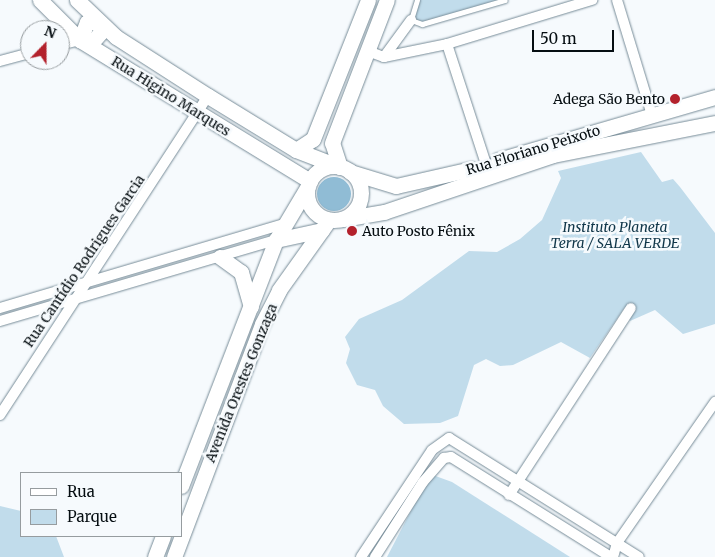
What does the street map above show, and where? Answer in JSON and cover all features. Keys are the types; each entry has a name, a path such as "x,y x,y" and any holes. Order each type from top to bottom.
{"main road":[{"name":"Rua Higino Marques","path":"40,0 80,40 309,184"},
{"name":"Rua Higino Marques","path":"77,0 99,22 208,96 296,150 345,169"},
{"path":"296,150 313,139 368,0"},
{"path":"332,223 356,209 362,194 345,169 332,143 387,0"},
{"path":"80,40 93,41 101,32 99,22"},
{"name":"Rua Floriano Peixoto","path":"345,169 385,185 405,186 715,97"},
{"path":"276,240 332,223 384,212 553,155 715,123"},
{"path":"332,223 313,210 309,184 326,168 345,169"},
{"name":"Avenida Orestes Gonzaga","path":"182,483 276,240 309,184"},
{"name":"Avenida Orestes Gonzaga","path":"182,536 262,324 279,290 332,223"},
{"path":"220,257 241,272 251,307"},
{"path":"155,557 163,537"},
{"name":"Avenida Orestes Gonzaga","path":"174,557 182,537"}],"street":[{"path":"368,51 384,57 447,44 592,0"},
{"path":"616,0 652,115"},
{"path":"384,57 411,20"},
{"path":"70,42 80,40"},
{"path":"447,44 486,164"},
{"path":"0,61 20,56"},
{"name":"Rua Cantídio Rodrigues Garcia","path":"0,415 91,280 208,96"},
{"path":"0,308 284,224"},
{"path":"0,321 276,240"},
{"path":"509,495 631,308"},
{"path":"375,557 444,458 464,463 509,495 612,557 617,543 715,402"},
{"path":"362,557 443,439 458,442 518,482 639,557"}],"lane":[{"path":"417,0 411,20 422,24 505,0"}],"green space":[{"path":"418,0 502,0 422,23 416,22 413,12"},
{"name":"Instituto Planeta Terra / SALA VERDE","path":"641,152 662,182 673,179 715,233 715,324 683,334 655,310 630,321 625,307 590,358 561,342 513,365 500,366 486,359 474,365 458,416 440,423 404,424 383,406 375,390 357,385 346,363 350,349 345,337 359,319 402,300 469,251 497,252 520,239 542,220 561,178 558,171"},
{"path":"430,474 452,482 570,557 387,557"},
{"path":"0,506 20,511 20,537 56,537 64,557 0,557"}],"shaded area":[{"path":"334,177 341,178 346,182 350,187 350,201 346,206 341,210 334,211 327,210 322,206 318,201 317,194 318,187 322,182 327,178"}],"place":[{"name":"Adega São Bento","path":"675,99"},
{"name":"Auto Posto Fênix","path":"352,231"}]}
